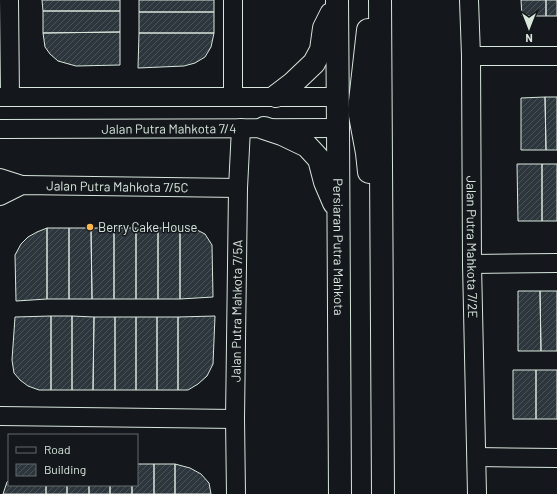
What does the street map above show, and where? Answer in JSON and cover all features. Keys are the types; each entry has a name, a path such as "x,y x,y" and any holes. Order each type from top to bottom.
{"street":[{"path":"9,0 5,97 338,97 359,110"},
{"path":"233,0 233,97"},
{"path":"379,0 370,9 359,110 367,153 370,197 381,231"},
{"path":"379,0 382,494"},
{"name":"Jalan Putra Mahkota 7/2E","path":"469,0 471,56 472,264 477,494"},
{"path":"276,96 293,83 314,63 321,50 324,28 337,1"},
{"name":"Persiaran Putra Mahkota","path":"337,1 340,494"},
{"path":"471,56 557,56"},
{"path":"338,128 359,110"},
{"name":"Jalan Putra Mahkota 7/5A","path":"236,494 235,419 238,188 241,128"},
{"path":"264,128 282,134 307,146 319,159 325,182 339,215"},
{"name":"Jalan Putra Mahkota 7/4","path":"0,129 338,128"},
{"path":"0,178 22,185"},
{"name":"Jalan Putra Mahkota 7/5C","path":"0,196 22,185 238,188"},
{"path":"472,264 557,263"},
{"path":"0,416 235,419"},
{"path":"477,457 557,458"}],"building":[{"path":"42,0 120,0 120,11 43,11"},
{"path":"139,0 214,0 214,12 139,12"},
{"path":"521,0 546,0 546,16 522,16"},
{"path":"546,0 557,0 557,16 546,16"},
{"path":"43,11 120,11 120,32 43,33"},
{"path":"139,12 214,12 214,33 139,33"},
{"path":"120,32 120,65 76,66 58,61 50,54 45,47 43,33"},
{"path":"139,33 214,33 211,47 205,57 195,63 184,66 138,68"},
{"path":"545,97 546,150 521,150 521,98"},
{"path":"545,97 557,97 557,150 546,150"},
{"path":"517,164 542,164 542,221 518,221"},
{"path":"542,164 557,164 557,221 542,221"},
{"path":"47,228 47,299 16,301 15,255 21,244 28,237"},
{"path":"47,228 69,228 69,299 47,299"},
{"path":"69,228 91,228 92,299 69,299"},
{"path":"91,228 114,228 114,299 92,299"},
{"path":"114,228 136,228 136,299 114,299"},
{"path":"136,228 158,228 158,299 136,299"},
{"path":"158,228 180,228 180,299 158,299"},
{"path":"180,228 193,228 205,234 212,245 213,297 180,299"},
{"path":"518,291 540,291 541,351 518,351"},
{"path":"540,291 557,291 557,351 541,351"},
{"path":"51,316 51,390 39,390 28,386 14,373 12,360 15,317"},
{"path":"51,316 72,316 72,390 51,390"},
{"path":"72,316 94,317 93,390 72,390"},
{"path":"215,316 213,364 207,376 188,390 178,390 178,317"},
{"path":"94,317 115,317 115,390 93,390"},
{"path":"115,317 136,317 136,390 115,390"},
{"path":"136,317 157,317 157,390 136,390"},
{"path":"157,317 178,317 178,390 157,390"},
{"path":"513,370 536,370 536,419 513,419"},
{"path":"536,370 557,370 557,419 536,419"},
{"path":"138,464 154,464 154,494 132,494 132,486 138,486"},
{"path":"154,464 175,464 175,494 154,494"},
{"path":"175,464 190,468 201,474 209,483 211,494 175,494"},
{"path":"8,481 8,486 46,486 46,494 3,494"},
{"path":"46,486 67,486 67,494 46,494"},
{"path":"67,486 89,486 89,494 67,494"},
{"path":"89,486 110,486 110,494 89,494"},
{"path":"110,486 132,486 132,494 110,494"}],"place":[{"name":"Berry Cake House","path":"90,227"}]}
